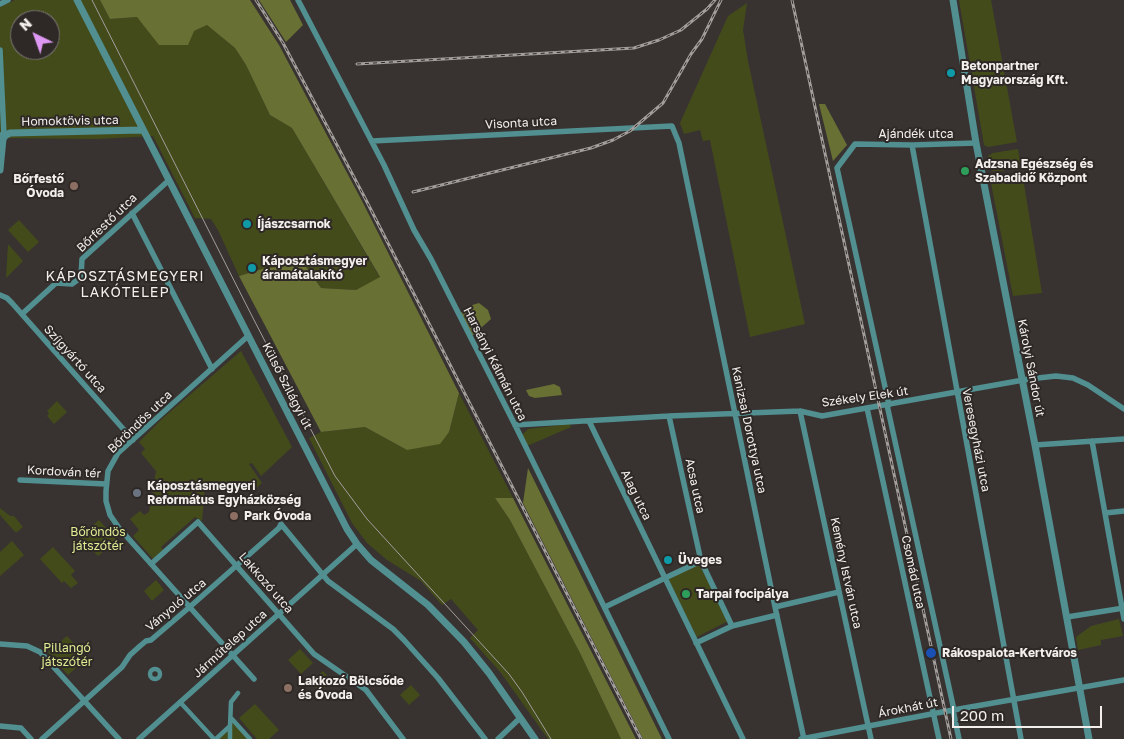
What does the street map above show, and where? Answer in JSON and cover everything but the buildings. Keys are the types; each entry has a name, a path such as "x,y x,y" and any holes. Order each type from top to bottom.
{"street":[{"path":"0,4 8,0"},
{"name":"Külső Szilágyi út","path":"77,0 347,529 371,560 428,605 457,635 488,673 535,739"},
{"name":"Harsányi Kálmán utca","path":"298,0 515,425 670,739"},
{"name":"Károlyi Sándor út","path":"953,0 976,143 1035,445 1089,739"},
{"path":"0,50 2,136 0,170"},
{"name":"Visonta utca","path":"372,142 672,126"},
{"name":"Kanizsai Dorottya utca","path":"672,126 679,143 803,739"},
{"name":"Homoktövis utca","path":"2,136 10,133 142,130"},
{"name":"Ajándék utca","path":"855,144 976,143"},
{"name":"Csomád utca","path":"855,144 837,168 959,739"},
{"name":"Veresegyházi utca","path":"912,145 1021,739"},
{"name":"Bőrfestő utca","path":"22,314 56,283 72,284 76,281 81,276 82,259 168,181"},
{"path":"132,213 212,369"},
{"name":"Szíjgyártó utca","path":"0,295 7,298 22,314 133,440"},
{"name":"Bőröndös utca","path":"248,336 114,459 108,472 106,501 110,515 150,564 254,679"},
{"name":"Székely Elek út","path":"515,425 800,411 822,416 1056,376 1073,378 1088,385 1124,409"},
{"name":"Csomád utca","path":"867,408 939,739"},
{"name":"Kemény István utca","path":"800,411 872,739"},
{"name":"Acsa utca","path":"669,416 701,561 732,626"},
{"name":"Alag utca","path":"589,421 696,643"},
{"path":"1035,445 1124,440"},
{"path":"1092,441 1124,619"},
{"name":"Kordován tér","path":"20,480 106,484"},
{"path":"1104,512 1124,511"},
{"name":"Lakkozó utca","path":"150,564 198,522 314,654 370,694 403,739"},
{"name":"Ványoló utca","path":"42,739 125,664 130,655 140,646 146,641 151,640 190,607 279,528 281,524 323,575"},
{"name":"Járműtelep utca","path":"139,739 357,544"},
{"path":"605,607 701,561"},
{"path":"323,575 328,581 404,640 438,678 485,739"},
{"path":"775,607 840,592"},
{"path":"1067,617 1123,608"},
{"path":"743,739 696,643 732,626 777,615"},
{"path":"0,644 34,648 45,656 119,739"},
{"name":"Árokhát út","path":"803,739 1124,680"},
{"path":"230,739 231,702 238,693"},
{"path":"180,702 215,739 230,726"},
{"path":"498,739 520,718"},
{"path":"232,719 250,739"},
{"path":"0,726 21,728 31,739"}],"green space":[{"path":"15,0 100,0 110,19 137,17 194,31 207,25 235,48 246,65 270,115 292,128 380,278 356,290 321,288 306,267 262,269 239,276 211,219 195,218 153,136 97,139 0,138 0,7"},
{"path":"100,0 250,0 279,45 362,201 459,393 449,432 440,444 407,450 365,427 321,432 239,276 262,269 300,264 306,267 321,288 356,290 380,277 292,128 270,115 246,65 235,48 207,25 194,31 188,45 159,45 137,17 110,19"},
{"path":"259,0 290,0 303,25 286,42"},
{"path":"959,0 991,0 1017,142 988,147 984,145"},
{"path":"747,3 743,30 748,61 805,324 750,337 710,140 703,141 700,130 684,134 680,123 728,16"},
{"path":"819,104 825,104 847,145 833,161"},
{"path":"1018,149 1021,167 996,172 989,169 988,156 993,153"},
{"path":"1022,172 1042,293 1013,296 991,183 1001,176"},
{"path":"19,220 39,242 28,252 8,230"},
{"path":"8,244 23,261 6,278"},
{"path":"479,303 488,310 491,319 482,327 482,333 472,335 460,313 469,306"},
{"path":"241,351 292,447 261,476 252,463 249,464 262,483 253,491 245,483 205,487 202,521 195,517 161,547 163,550 153,559 133,536 139,530 130,519 140,511 144,515 149,512 156,471 141,453 145,449 139,442 164,417"},
{"path":"554,384 560,387 562,395 535,398 529,396 526,390"},
{"path":"459,393 513,498 495,498 510,520 580,653 621,739 548,739 501,673 470,638 478,630 451,599 442,605 421,581 387,560 367,543 352,523 309,438 321,432 365,427 407,450 449,432"},
{"path":"57,401 67,412 54,424 47,416 49,413 47,411"},
{"path":"570,424 571,427 527,446 522,435 528,429"},
{"path":"528,468 662,739 643,739 523,503"},
{"path":"495,498 513,498 636,739 621,739 580,653 510,520"},
{"path":"0,508 10,516 14,516 23,527 15,532 0,515"},
{"name":"Bőröndös játszótér","path":"99,520 117,540 98,556 80,537"},
{"path":"12,541 24,555 0,576 0,552"},
{"path":"53,547 75,571 71,575 78,583 71,588 64,581 62,583 40,559"},
{"path":"699,564 728,621 697,637 667,579"},
{"path":"156,580 164,590 152,601 144,591"},
{"path":"1119,619 1123,636 1101,640 1101,645 1078,650 1076,637 1091,626"},
{"name":"Pillangó játszótér","path":"67,636 87,658 68,675 48,652"},
{"path":"300,649 313,663 301,674 288,660"},
{"path":"323,671 332,681 320,692 311,682"},
{"path":"411,685 420,695 409,705 400,695"},
{"path":"255,704 279,730 269,739 257,739 239,718"},
{"path":"232,719 250,739 216,739 230,726"}],"tram line":[{"path":"92,0 335,476 367,519 509,674 551,739"}],"railway":[{"path":"256,0 283,43 366,200 641,739"},
{"path":"357,64 634,48 681,30 715,0"},
{"path":"413,192 591,148 630,131 663,103 691,54 702,39 721,0"},
{"path":"792,0 951,739"}],"place":[{"name":"Betonpartner Magyarország Kft.","path":"951,73"},
{"name":"Adzsna Egészség és Szabadidő Központ","path":"965,171"},
{"name":"Bőrfestő Óvoda","path":"74,186"},
{"name":"Íjászcsarnok","path":"247,224"},
{"name":"Káposztásmegyer áramátalakító","path":"252,268"},
{"name":"Káposztásmegyeri Református Egyházközség","path":"137,493"},
{"name":"Park Óvoda","path":"234,516"},
{"name":"Üveges","path":"668,560"},
{"name":"Tarpai focipálya","path":"686,594"},
{"name":"Rákospalota-Kertváros","path":"931,653"},
{"name":"Lakkozó Bölcsőde és Óvoda","path":"288,688"}],"district":[{"name":"KÁPOSZTÁSMEGYERI LAKÓTELEP","path":"125,286"}]}
